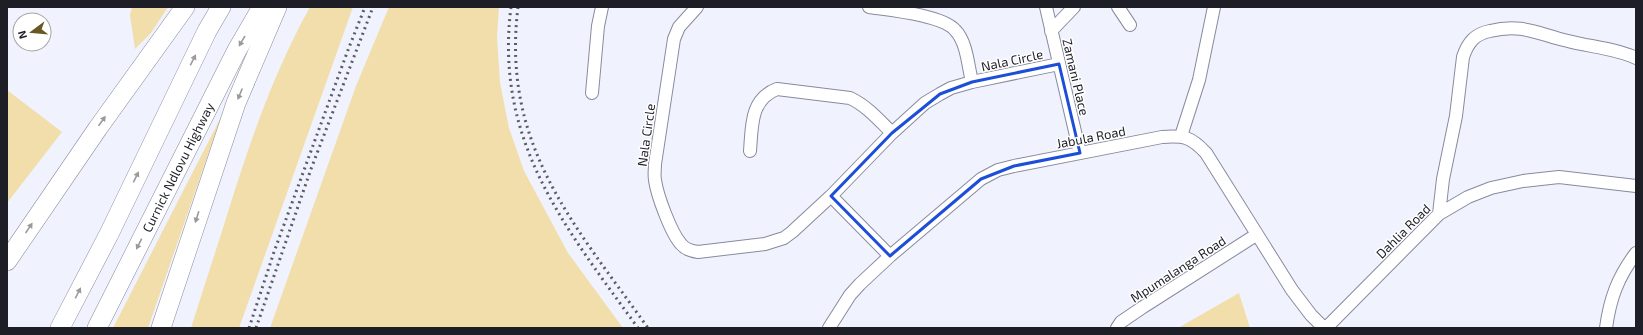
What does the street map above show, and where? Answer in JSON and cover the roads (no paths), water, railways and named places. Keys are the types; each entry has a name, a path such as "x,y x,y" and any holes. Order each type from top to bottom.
{"main road":[{"path":"7,260 98,128 185,7"},
{"path":"60,328 109,234 204,38 221,7"},
{"name":"Curnick Ndlovu Highway","path":"97,328 237,50 262,7"},
{"path":"161,328 236,103 277,7"}],"street":[{"path":"592,93 598,26 602,7"},
{"name":"Nala Circle","path":"697,7 679,27 674,39 655,164 656,184 676,238 686,248 698,252 774,242 792,232 831,196 892,133 925,103 951,88 972,82 1059,64"},
{"name":"Nala Circle","path":"869,7 931,18 950,25 955,29 963,44 972,82"},
{"name":"Zamani Place","path":"1046,7 1080,153"},
{"path":"1052,31 1074,7"},
{"path":"1118,7 1130,25"},
{"path":"1214,7 1200,80 1181,136 1192,140 1206,153 1256,235 1292,290 1311,315 1325,328"},
{"path":"1439,214 1443,179 1456,116 1463,56 1466,47 1472,39 1483,32 1513,27 1539,32 1566,41 1620,52 1636,58"},
{"path":"750,151 753,125 758,102 769,92 777,89 850,98 867,108 892,133"},
{"name":"Jabula Road","path":"829,328 850,295 890,256 981,179 998,170 1014,166 1162,137 1181,136"},
{"name":"Dahlia Road","path":"1325,328 1439,214 1468,197 1491,188 1523,181 1559,177 1636,186"},
{"path":"831,196 890,256"},
{"name":"Mpumalanga Road","path":"1117,328 1121,322 1256,235"},
{"path":"1606,328 1609,307 1620,279 1636,253"}],"railway":[{"path":"249,328 274,252 365,7"},
{"path":"256,328 311,169 373,7"},
{"path":"511,7 509,55 513,99 524,141 541,180 561,217 585,254 638,328"},
{"path":"518,7 516,56 521,101 532,142 549,180 570,217 648,328"}]}
